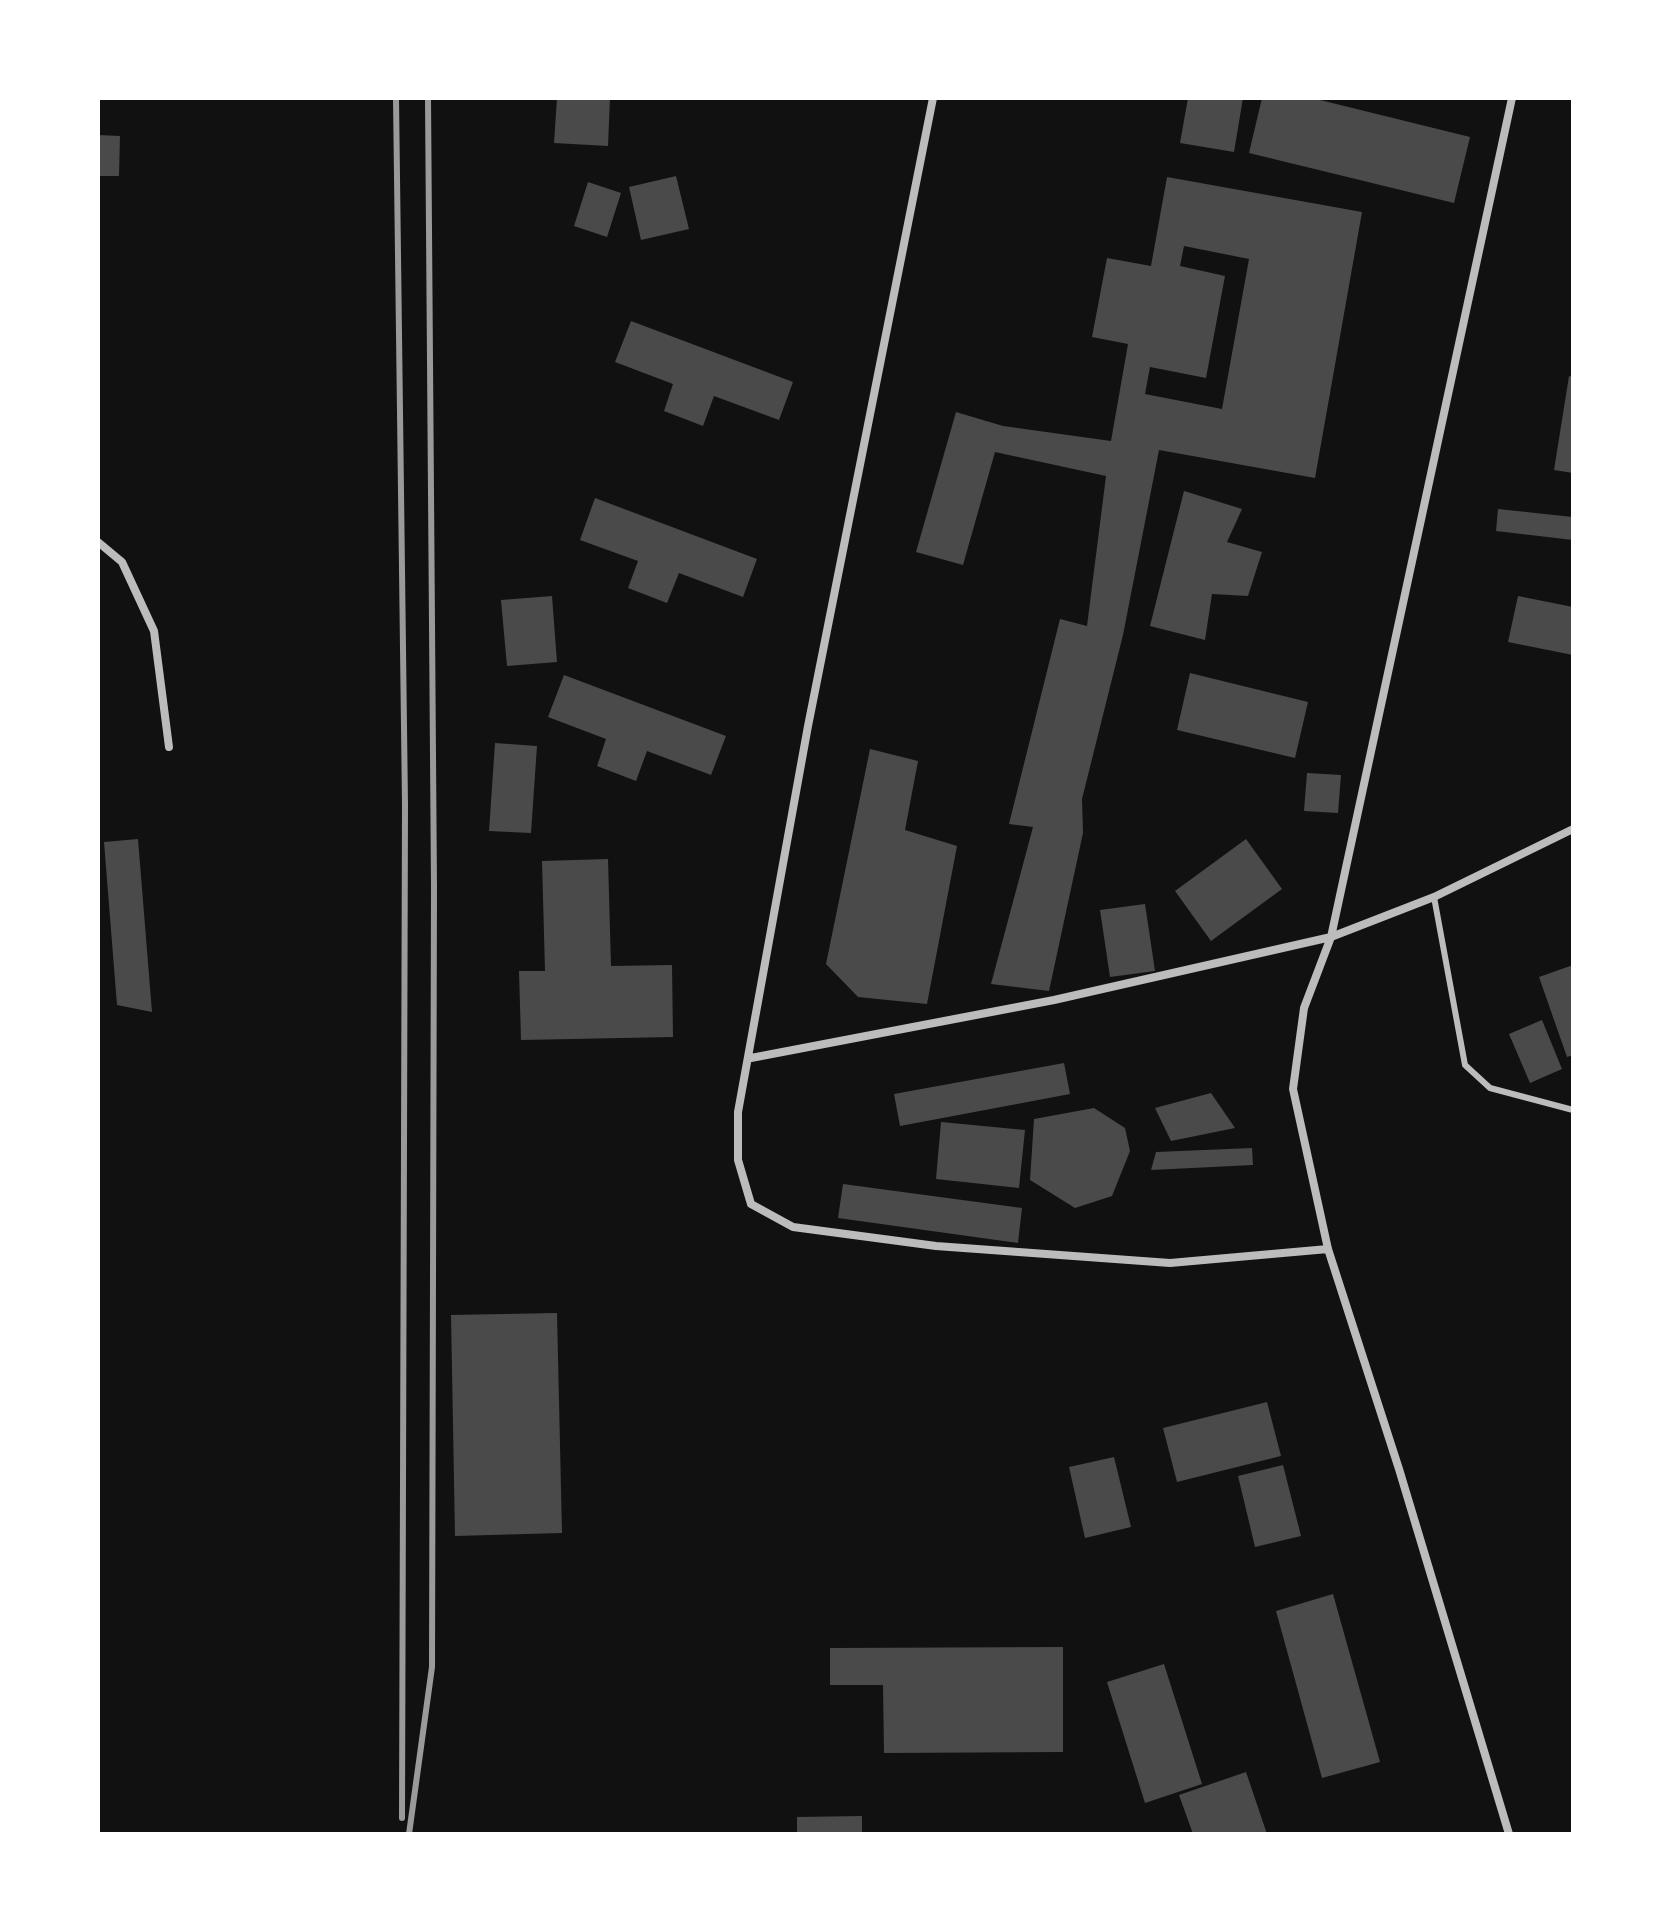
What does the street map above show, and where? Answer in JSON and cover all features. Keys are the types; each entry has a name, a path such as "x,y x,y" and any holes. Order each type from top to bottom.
{"street":[{"path":"933,98 808,726 751,1058 738,1112 738,1160 751,1204 793,1227 936,1246 1170,1263 1328,1249"},
{"path":"1509,1834 1399,1469 1328,1249 1293,1089 1304,1008 1331,937 1512,98"},
{"path":"98,542 122,562 154,631 169,747"},
{"path":"751,1058 1054,1000 1331,937 1434,897 1573,829"}],"lane":[{"path":"1434,897 1465,1065 1490,1088 1573,1110"}],"building":[{"path":"557,98 610,98 608,146 554,143"},
{"path":"1188,98 1243,98 1234,152 1180,143"},
{"path":"1262,98 1312,98 1470,137 1454,203 1249,153"},
{"path":"98,135 120,136 119,176 98,176"},
{"path":"676,176 689,229 641,240 629,187"},
{"path":"1167,177 1362,212 1315,478 1159,450 1123,635 1082,799 1083,833 1049,991 991,984 1033,827 1009,824 1060,619 1087,626 1106,476 995,452 963,565 916,552 956,412 1003,426 1111,441 1128,344 1092,337 1107,258 1151,266","holes":["1184,246 1249,259 1222,409 1145,394 1150,367 1206,378 1225,276 1180,266"]},
{"path":"588,182 621,193 607,237 574,226"},
{"path":"631,321 793,382 779,420 714,396 703,426 664,411 673,384 615,362"},
{"path":"1569,376 1573,377 1573,473 1554,470"},
{"path":"1184,491 1242,509 1227,542 1262,552 1248,596 1212,594 1205,640 1150,626"},
{"path":"595,498 757,559 743,597 679,573 667,603 628,588 638,561 580,540"},
{"path":"1498,509 1573,517 1573,540 1496,531"},
{"path":"552,596 557,662 507,666 501,600"},
{"path":"1518,596 1573,607 1573,655 1508,642"},
{"path":"1190,673 1308,702 1295,758 1177,730"},
{"path":"564,675 726,736 711,775 647,751 636,781 597,766 606,739 548,717"},
{"path":"495,743 537,746 531,833 489,831"},
{"path":"870,749 918,761 905,830 957,846 927,1004 858,997 826,964"},
{"path":"1307,773 1341,775 1338,813 1304,811"},
{"path":"138,839 152,1012 117,1005 104,842"},
{"path":"1246,839 1282,889 1211,941 1175,891"},
{"path":"608,859 611,966 672,965 673,1037 521,1040 519,971 545,971 542,861"},
{"path":"1145,904 1155,971 1110,977 1100,910"},
{"path":"1573,965 1573,1055 1567,1057 1539,977"},
{"path":"1542,1020 1562,1069 1530,1083 1509,1034"},
{"path":"1064,1063 1070,1094 900,1126 894,1094"},
{"path":"1211,1093 1235,1128 1171,1141 1155,1108"},
{"path":"1094,1108 1125,1128 1130,1151 1112,1196 1075,1208 1030,1180 1034,1119"},
{"path":"941,1122 1025,1130 1019,1188 936,1179"},
{"path":"1252,1148 1253,1165 1151,1170 1156,1152"},
{"path":"843,1184 1022,1208 1018,1243 838,1218"},
{"path":"557,1313 562,1533 455,1536 451,1315"},
{"path":"1267,1402 1281,1456 1177,1482 1163,1428"},
{"path":"1114,1457 1131,1527 1085,1538 1069,1467"},
{"path":"1283,1465 1301,1536 1255,1547 1238,1476"},
{"path":"1333,1594 1380,1762 1322,1778 1276,1611"},
{"path":"1063,1647 1063,1752 884,1753 883,1685 830,1685 830,1648"},
{"path":"1164,1664 1202,1784 1145,1803 1107,1682"},
{"path":"1246,1772 1267,1834 1193,1834 1179,1795"},
{"path":"862,1816 862,1834 797,1834 797,1817"}],"railway":[{"path":"396,98 405,805 402,1818"},
{"path":"409,1834 432,1667 434,887 428,98"}]}
